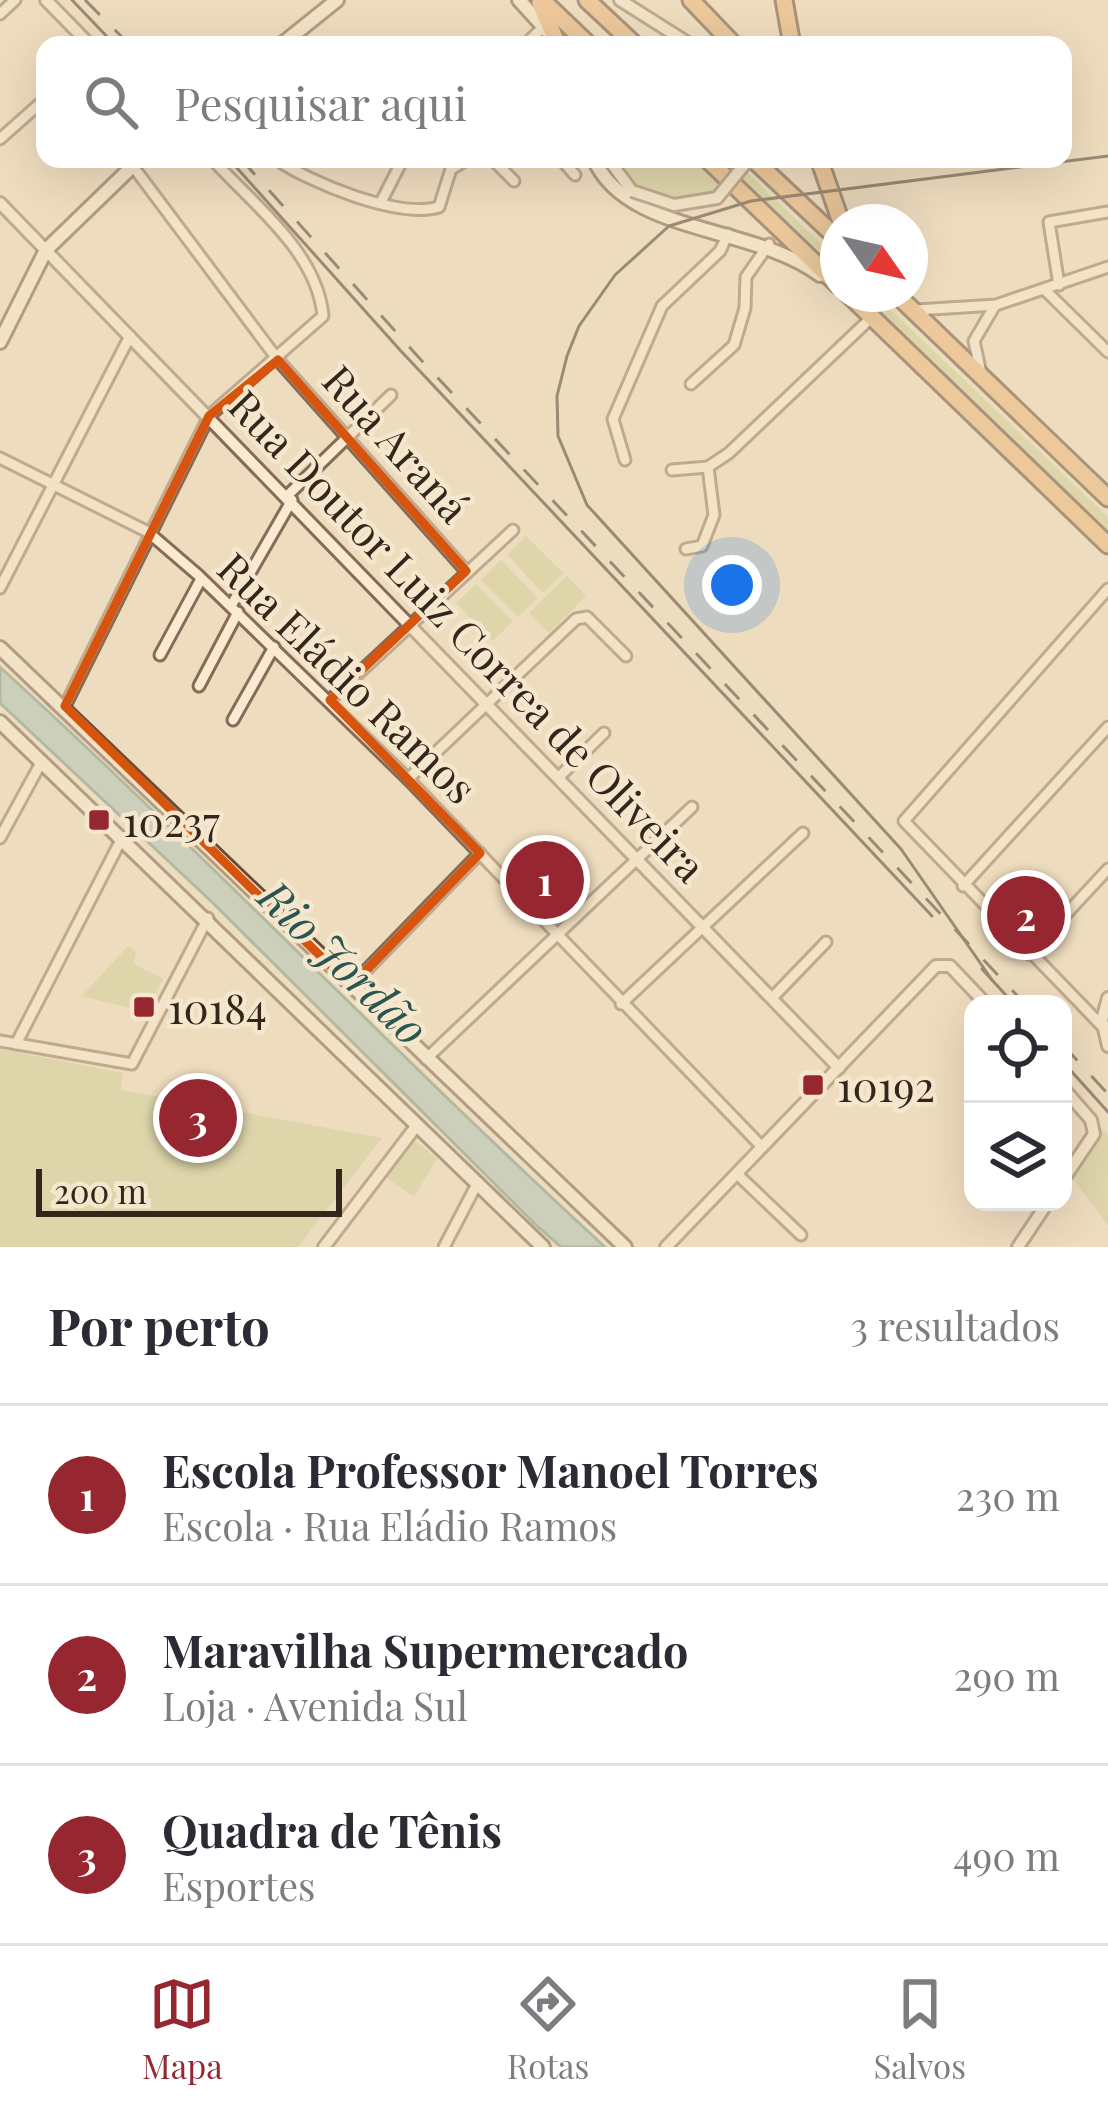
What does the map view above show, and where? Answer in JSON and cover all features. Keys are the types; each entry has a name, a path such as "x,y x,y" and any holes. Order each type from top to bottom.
{"highway":[{"path":"540,0 554,36"},
{"path":"540,0 579,36"},
{"path":"587,0 625,36"},
{"path":"691,0 725,36"},
{"path":"784,0 790,36"},
{"path":"716,168 820,269"},
{"path":"761,168 820,222"},
{"path":"822,168 835,204"},
{"path":"867,312 1108,545"},
{"path":"915,312 1108,498"}],"main road":[{"path":"292,36 338,0"},
{"path":"519,0 551,36"},
{"path":"0,341 6,314 46,250 130,168"},
{"path":"599,168 610,186 638,207 769,244 820,275"},
{"path":"0,648 425,1060 626,1247"},
{"path":"0,722 208,918 543,1247"}],"street":[{"path":"0,14 15,0"},
{"path":"46,0 82,36"},
{"path":"620,0 676,36"},
{"path":"534,36 544,26"},
{"path":"0,139 36,107"},
{"name":"Rua Araná","path":"140,168 278,360 466,571"},
{"path":"65,706 209,416 278,360 322,316 316,275 220,168"},
{"path":"291,168 312,181 381,202 437,209 453,168"},
{"path":"381,202 398,168"},
{"path":"501,168 514,182"},
{"path":"569,168 575,175"},
{"path":"615,168 632,191 674,205 717,198 743,168"},
{"name":"Rua Doutor Luiz Correa de Oliveira","path":"0,202 839,1068"},
{"path":"1059,285 1050,220 1108,212"},
{"path":"625,460 614,419 662,306 720,251 728,234"},
{"path":"691,385 734,345 745,308 746,277 769,244"},
{"path":"928,309 996,305 1108,267"},
{"path":"1045,290 1108,352"},
{"path":"983,378 974,341 996,305"},
{"path":"672,470 708,467 809,381 872,317"},
{"path":"0,588 130,336"},
{"path":"199,686 290,497 346,435 391,395"},
{"name":"Rua Eládio Ramos","path":"0,458 148,532 201,579 408,779 762,1148"},
{"path":"686,549 702,546 713,524 708,467"},
{"path":"330,700 513,530"},
{"path":"160,655 201,579"},
{"path":"1108,589 906,815 905,824 1102,1026 1108,1046"},
{"path":"408,779 581,617 626,656"},
{"path":"233,720 274,646"},
{"path":"964,886 1108,727"},
{"path":"560,776 604,733"},
{"path":"0,838 41,760"},
{"path":"425,1060 692,807"},
{"path":"621,1004 803,833"},
{"path":"16,1044 122,838"},
{"path":"350,986 480,854"},
{"path":"1029,954 1108,869"},
{"path":"0,1041 132,1064 208,918"},
{"path":"773,997 826,942"},
{"path":"666,1247 936,966 950,966 977,995"},
{"path":"1102,1026 1108,998"},
{"path":"1072,1098 1091,1120 1094,1135 1072,1167"},
{"path":"325,1247 417,1125"},
{"path":"737,1174 801,1235"},
{"path":"443,1247 478,1182"},
{"path":"1018,1247 1042,1211"}],"highlighted area":[{"path":"278,360 466,571 330,700 480,853 351,986 65,706 209,416"}],"green space":[{"path":"619,168 712,168 729,184 697,201 681,202 650,193"},
{"path":"726,168 742,168 820,243 820,257"},
{"path":"878,312 893,312 1108,517 1108,531"},
{"path":"526,536 563,573 543,593 507,555"},
{"path":"501,560 538,598 518,617 481,580"},
{"path":"567,576 586,596 549,633 529,613"},
{"path":"476,584 513,621 493,641 456,603"},
{"path":"128,946 136,952 134,964 163,979 145,1012 82,996"},
{"path":"0,1049 123,1073 121,1090 382,1138 298,1247 0,1247"},
{"path":"1102,1129 1108,1134 1108,1226 1072,1178"},
{"path":"412,1138 437,1159 414,1197 384,1176"}],"shaded area":[{"name":"Rio Jordão","path":"0,667 605,1247 561,1247 537,1226 214,904 0,703"}],"tram line":[{"path":"72,0 106,36"},
{"path":"1072,161 1108,156"},
{"path":"237,168 400,350 932,916"},
{"path":"992,980 901,849 587,505 558,436 557,396 579,326 615,275 669,226 751,201 1013,168"},
{"path":"982,969 1006,995"},
{"path":"1072,1072 1108,1112"}],"railway":[{"path":"85,0 121,36"},
{"path":"249,168 422,361 1017,995"},
{"path":"1072,1055 1108,1094"}],"place":[{"name":"10237","path":"99,820"},
{"name":"Escola Professor Manoel Torres","path":"545,880"},
{"name":"Maravilha Supermercado","path":"1026,915"},
{"name":"10184","path":"144,1007"},
{"name":"10192","path":"813,1085"},
{"name":"Quadra de Tênis","path":"198,1118"}]}
